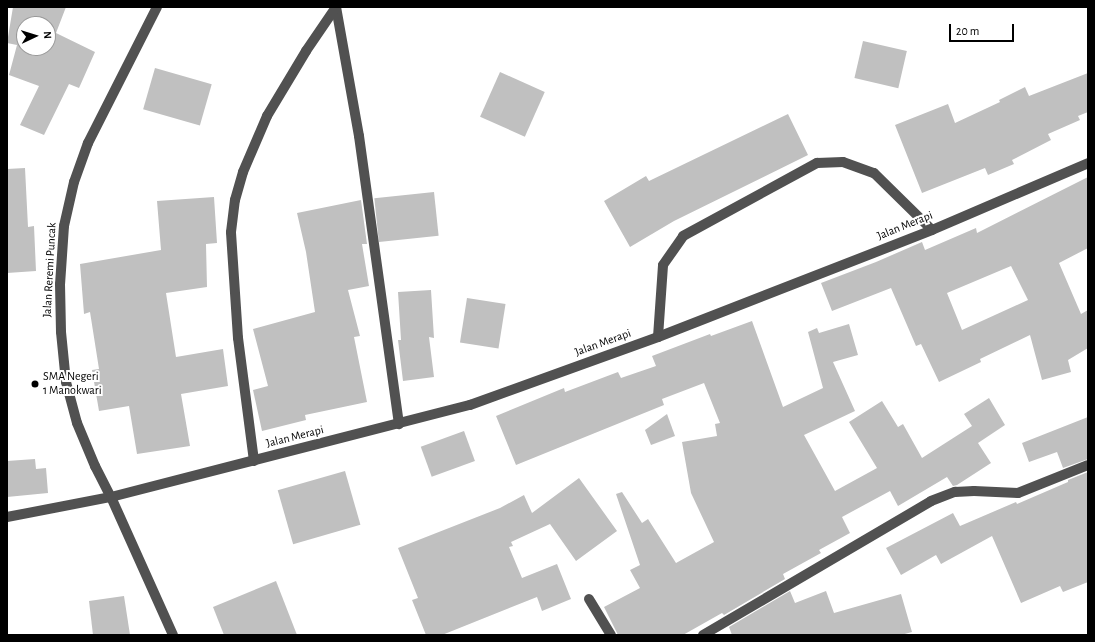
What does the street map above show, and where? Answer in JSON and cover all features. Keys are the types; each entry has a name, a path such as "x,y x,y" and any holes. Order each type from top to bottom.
{"street":[{"name":"Jalan Reremi Puncak","path":"157,7 88,143 74,182 64,226 60,284 61,332 66,382 77,423 95,466 173,635"},
{"path":"336,7 359,136 399,424"},
{"path":"254,461 238,338 231,232 235,200 243,172 267,116 306,51 336,7"},
{"path":"658,337 663,265 683,236 816,163 843,162 874,173 932,230"},
{"name":"Jalan Merapi","path":"7,517 110,497 470,405 658,337 932,230 1088,163"},
{"path":"703,635 931,501 955,492 974,491 1018,493 1088,465"},
{"path":"589,599 611,635"}],"building":[{"path":"13,7 66,7 56,33 56,16 16,16 16,45 7,43"},
{"path":"56,33 95,52 79,88 69,84 44,135 20,125 39,86 9,75 16,49 16,56 56,56"},
{"path":"863,41 907,51 898,88 854,78"},
{"path":"155,68 212,84 200,126 143,109"},
{"path":"500,72 545,92 525,137 480,117"},
{"path":"1088,73 1088,112 1078,116 1080,120 1048,134 1051,140 1012,160 1014,164 988,175 985,168 922,193 895,125 948,104 955,123 1000,102 999,100 1025,87 1029,96"},
{"path":"788,114 808,155 674,221 630,247 604,201 646,176 649,181"},
{"path":"25,168 28,227 34,226 36,271 7,273 7,169"},
{"path":"1088,177 1088,248 1059,263 1081,314 1088,310 1088,348 1068,360 1071,372 1042,380 1030,335 980,359 981,362 939,382 921,344 916,346 891,288 832,311 821,283 876,262 922,242 925,250 976,228 977,233","holes":["1011,266 1028,300 962,330 947,293"]},
{"path":"434,192 439,236 379,242 374,198"},
{"path":"214,197 217,243 206,244 207,287 166,293 176,357 223,349 228,386 181,394 190,446 137,454 129,406 99,411 92,370 99,369 90,312 84,314 80,264 161,250 157,201"},
{"path":"361,200 367,244 362,244 369,286 348,290 360,336 354,337 367,402 305,415 306,420 262,431 253,390 268,386 253,329 315,312 306,252 297,213"},
{"path":"431,290 434,338 429,337 434,377 403,381 398,340 401,340 398,292"},
{"path":"467,298 506,304 498,349 460,342"},
{"path":"752,321 783,407 823,388 808,332 817,328 819,333 849,324 858,355 833,362 855,411 804,435 835,491 877,468 849,422 882,401 898,427 903,424 922,458 972,426 964,414 989,398 1005,425 978,443 991,463 957,485 953,486 947,477 898,506 890,491 842,517 850,533 819,550 821,553 783,574 785,579 724,615 722,613 683,635 618,635 604,607 640,588 630,570 640,565 616,494 622,492 642,523 648,519 676,563 714,542 691,493 682,442 717,436 715,424 720,423 704,383 662,399 664,405 516,465 496,416 564,388 565,392 618,372 621,378 656,366 652,356 710,334 711,336"},
{"path":"667,414 675,436 651,445 645,430"},
{"path":"1088,417 1088,459 1063,468 1057,452 1029,462 1022,443"},
{"path":"464,431 475,461 432,477 421,447"},
{"path":"35,459 36,469 46,468 48,493 7,497 7,461"},
{"path":"345,471 360,525 293,544 278,490"},
{"path":"1088,472 1088,582 1063,592 1060,586 1021,603 992,536 941,564 936,555 901,575 886,548 953,513 960,526 1016,502 1017,504"},
{"path":"579,478 617,531 576,561 550,524 511,542 513,546 509,547 522,578 557,564 571,599 542,611 537,597 442,635 426,635 412,600 418,598 398,548 500,508 524,495 532,513"},
{"path":"276,581 297,635 224,635 213,607"},
{"path":"790,591 795,603 826,591 834,613 901,594 912,632 901,635 732,635 729,627"},
{"path":"124,596 130,635 93,635 89,601"}],"place":[{"name":"SMA Negeri 1 Manokwari","path":"35,384"}]}
